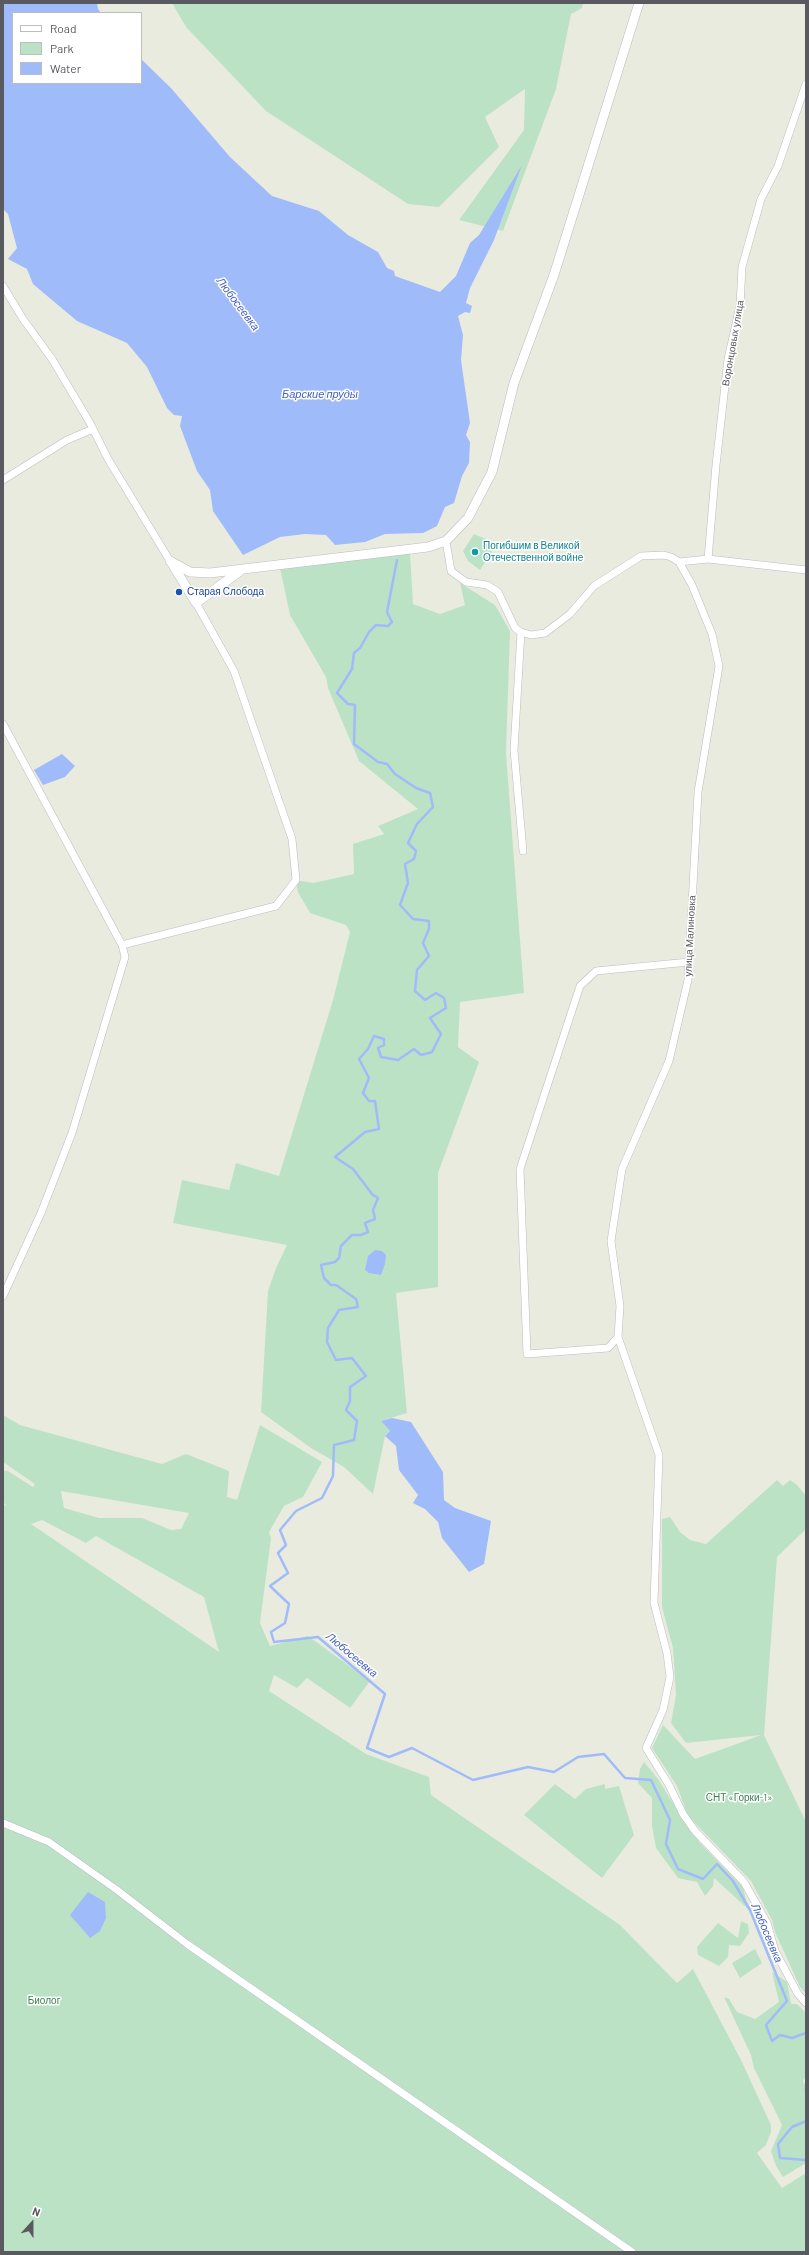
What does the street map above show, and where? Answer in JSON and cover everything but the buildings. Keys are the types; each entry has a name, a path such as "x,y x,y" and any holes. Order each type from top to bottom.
{"street":[{"path":"170,561 190,572 240,571 428,547 446,541 468,518 492,472 514,383 554,275 639,3"},
{"name":"Воронцовых улица","path":"708,559 716,465 728,359 740,306 742,266 761,199 778,166 806,84"},
{"path":"3,286 23,319 52,359 108,459 196,604 234,671 292,839 296,880 276,906 122,946"},
{"path":"3,480 67,440 93,430"},
{"path":"446,541 451,571 466,582 487,585 498,592 515,628 521,632 532,635 545,633 570,614 594,586 641,556 664,555 679,562 708,559 806,568"},
{"name":"улица Малиновка","path":"618,1337 620,1306 612,1241 622,1169 669,1061 688,980 698,792 719,666 712,634 692,585 679,562"},
{"path":"196,604 240,571"},
{"path":"183,583 190,572"},
{"path":"521,632 514,750 523,851"},
{"path":"3,724 122,946 125,957 72,1133 41,1213 3,1296"},
{"path":"689,962 596,971 580,986 520,1169 527,1354 608,1348 618,1337 659,1455 654,1603 667,1653 670,1677 663,1710 646,1748 669,1785 682,1814 695,1831 744,1882 767,1922 775,1951 798,1994 806,2003"},
{"path":"3,1823 49,1842 117,1890 187,1944 632,2252"}],"green space":[{"path":"172,3 583,3 582,8 571,14 556,89 503,231 459,220 524,130 525,89 485,117 499,147 439,207 408,204 266,111 186,27"},
{"path":"474,534 486,539 492,552 480,570 468,561 463,551"},
{"path":"410,553 413,604 440,614 465,605 460,583 495,605 510,631 506,753 524,993 460,1002 458,1047 479,1062 438,1173 438,1287 396,1293 407,1413 381,1421 390,1431 385,1436 373,1494 344,1467 311,1448 261,1412 268,1291 276,1268 287,1245 173,1223 182,1180 229,1190 236,1163 279,1176 333,1000 350,932 346,925 310,913 298,892 296,880 313,883 354,874 353,844 384,834 378,826 418,809 359,761 328,688 326,677 290,615 280,568"},
{"name":"Биолог","path":"3,1415 20,1425 162,1464 186,1454 229,1471 227,1497 237,1500 260,1425 322,1462 303,1497 284,1506 269,1532 271,1538 260,1623 270,1646 308,1636 370,1681 350,1708 307,1678 297,1688 274,1675 269,1691 366,1754 429,1777 431,1795 620,1925 677,1983 693,1969 741,2060 771,2125 771,2132 766,2145 757,2153 782,2188 806,2173 806,2252 3,2252 3,1505 6,1506 3,1501 3,1470 8,1471 33,1487 35,1484 3,1462","holes":["61,1491 189,1513 181,1529 171,1530 142,1518 99,1518 64,1508","42,1520 86,1543 96,1536 204,1597 219,1652 31,1524"]},
{"name":"СНТ «Горки-1»","path":"777,1480 783,1486 790,1480 797,1485 806,1496 806,1529 777,1557 764,1735 806,1822 806,1994 800,1987 775,1932 772,1920 751,1881 688,1816 677,1786 652,1748 663,1725 695,1759 761,1735 686,1743 671,1723 676,1695 673,1648 662,1607 662,1519 670,1517 680,1532 690,1540 706,1544"},
{"path":"644,1762 658,1779 686,1824 701,1844 743,1887 748,1909 714,1878 713,1886 705,1896 697,1882 678,1878 656,1848 652,1826 652,1798 638,1783 640,1769"},
{"path":"555,1784 575,1799 586,1789 605,1784 605,1789 619,1786 634,1835 602,1878 524,1815"},
{"path":"741,1921 748,1924 749,1933 740,1946 729,1945 728,1957 719,1966 698,1955 697,1947 718,1923 738,1938"},
{"path":"755,1949 762,1963 740,1978 732,1963"},
{"path":"772,1972 787,1982 791,2004 797,2004 806,2013 806,2076 803,2081 806,2087 806,2163 783,2177 776,2166 771,2151 782,2125 754,2068 751,2055 724,1997 729,1999 737,2012 755,2019 779,2002"}],"water":[{"name":"Барские пруды","path":"3,3 97,3 100,12 12,12 12,84 142,84 142,60 171,88 230,157 272,196 319,211 348,235 378,252 387,268 394,271 395,276 440,292 456,276 470,243 479,235 522,165 494,240 470,288 466,303 472,306 470,313 465,312 458,316 463,335 461,360 470,423 466,435 470,442 469,463 462,476 454,503 445,507 437,526 423,533 385,534 365,542 335,545 326,535 305,534 280,537 243,555 213,511 210,490 197,471 180,426 182,416 174,415 167,408 147,367 127,343 77,321 33,284 27,269 8,259 17,248 8,214 3,209"},
{"path":"62,754 75,766 65,777 43,785 34,770"},
{"path":"375,1250 382,1251 386,1255 385,1264 381,1275 369,1273 365,1270 368,1256"},
{"path":"392,1418 411,1422 443,1472 444,1500 455,1508 491,1521 484,1564 469,1572 442,1538 438,1522 425,1509 413,1503 418,1495 399,1470 396,1446 385,1436 390,1431 381,1421"},
{"path":"88,1892 105,1902 106,1918 100,1931 90,1938 70,1915"}],"waterway":[{"name":"Любосеевка","path":"397,560 387,612 392,622 388,626 376,625 369,632 360,648 354,653 352,669 337,693 348,704 355,705 354,744 378,762 387,764 395,774 416,788 430,793 433,807 417,824 408,843 416,851 414,859 405,864 408,883 400,905 413,919 429,921 429,929 423,943 429,956 417,970 415,991 425,1000 436,993 444,998 446,1008 430,1018 441,1034 432,1052 421,1055 414,1049 398,1060 381,1057 378,1048 384,1045 384,1039 374,1036 368,1049 359,1059 369,1078 363,1093 369,1101 375,1101 379,1129 365,1132 335,1157 353,1169 372,1194 378,1198 373,1210 375,1219 365,1223 368,1232 361,1235 352,1235 341,1246 339,1258 335,1262 321,1265 324,1278 331,1285 336,1285 356,1299 358,1307 339,1310 328,1328 327,1342 336,1360 352,1358 366,1376 350,1387 350,1401 346,1410 357,1421 354,1440 334,1445 333,1476 322,1498 296,1511 280,1530 286,1545 278,1553 288,1573 270,1586 289,1604 285,1623 271,1632 274,1642 318,1637 385,1694 367,1748 389,1757 412,1748 473,1780 528,1767 554,1772 578,1757 604,1754 625,1778 651,1780 670,1820 666,1844 678,1869 703,1879 717,1864 733,1881 750,1910 787,2001 766,2025 772,2041 780,2035 792,2038 806,2033"},
{"name":"Любосеевка","path":"806,2084 806,2092"},
{"name":"Любосеевка","path":"806,2121 792,2127 778,2144 780,2158 806,2160"}],"place":[{"name":"Погибшим в Великой Отечественной войне","path":"475,552"},
{"name":"Старая Слобода","path":"179,592"}]}
